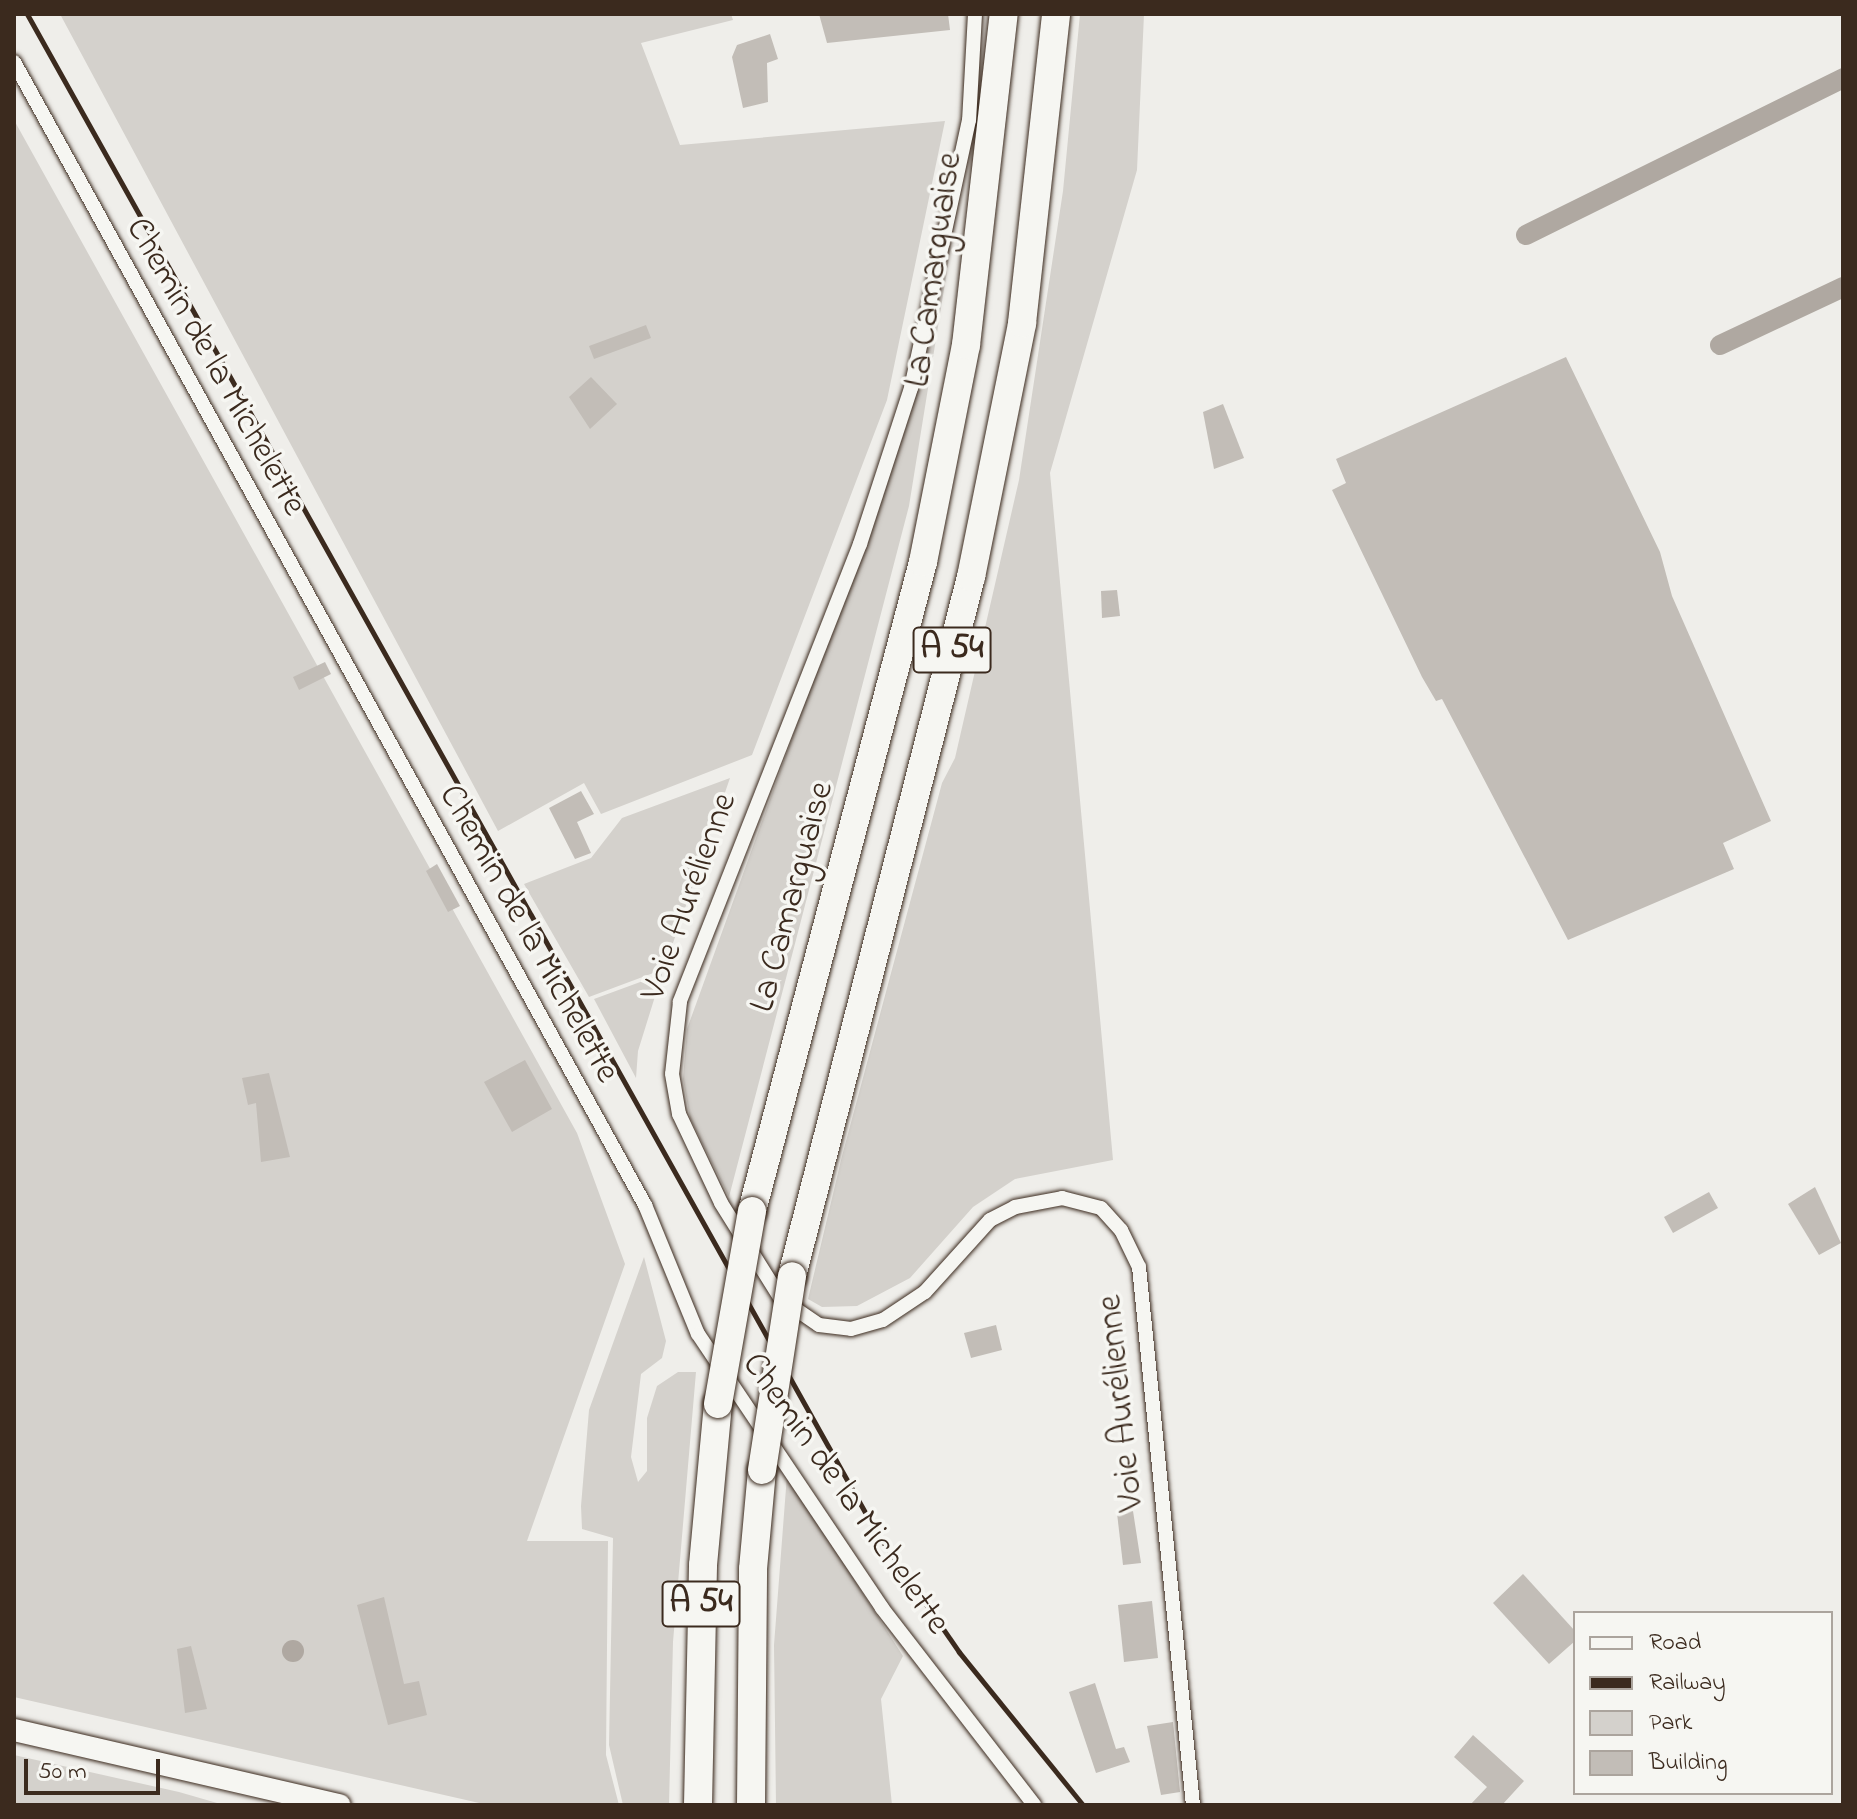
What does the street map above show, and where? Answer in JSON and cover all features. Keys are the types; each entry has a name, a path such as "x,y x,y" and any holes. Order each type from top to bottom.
{"highway":[{"name":"La Camarguaise","path":"698,1805 703,1565 718,1404 752,1211 923,562 966,345 1004,14"},
{"name":"A 54","path":"751,1805 753,1569 762,1470 792,1276 971,577 1022,323 1056,14"}],"street":[{"name":"Voie Aurélienne","path":"975,14 969,120 911,388 860,544 684,989 672,1074 679,1114 721,1203 781,1299 819,1325 851,1329 883,1320 925,1292 990,1220 1015,1207 1062,1198 1101,1208 1121,1230 1139,1267 1193,1805"},
{"name":"Chemin de la Michelette","path":"14,62 645,1205 698,1334 882,1608 1034,1805"},
{"path":"14,1730 339,1805"}],"green space":[{"path":"60,14 731,14 733,20 641,43 680,145 945,121 887,400 752,755 601,814 584,783 498,831"},
{"path":"1080,14 1144,14 1137,170 1050,473 1113,1160 1015,1179 973,1207 910,1278 857,1306 822,1307 808,1299 842,1156 942,783 955,758 1019,480 1063,191"},
{"path":"14,120 577,1133 625,1264 527,1541 608,1541 606,1755 619,1805 488,1805 14,1697"},
{"path":"966,153 909,506 729,1197 690,1118 683,1079 687,1029 894,456 928,342"},
{"path":"730,778 664,969 589,997 524,884 591,858 622,818"},
{"path":"662,974 638,1051 636,1078 594,999"},
{"path":"644,1257 666,1341 662,1358 641,1374 631,1457 638,1482 647,1471 647,1418 657,1386 678,1372 696,1372 673,1642 669,1805 623,1805 609,1745 613,1538 582,1529 589,1410"},
{"path":"787,1475 903,1656 881,1699 892,1805 776,1805 774,1645"},
{"path":"14,1755 179,1792 224,1805 14,1805"}],"shaded area":[{"path":"293,1640 301,1643 304,1651 301,1659 293,1662 285,1659 282,1651 285,1643"}],"building":[{"path":"819,14 948,14 950,30 827,43"},
{"path":"770,34 778,59 767,63 768,102 743,108 732,57 737,45"},
{"path":"646,325 651,338 594,359 589,346"},
{"path":"1566,357 1660,552 1672,596 1771,821 1723,843 1734,869 1568,940 1442,699 1436,701 1422,677 1332,490 1346,483 1336,459"},
{"path":"591,377 617,404 590,429 569,397"},
{"path":"1223,404 1244,458 1214,469 1203,412"},
{"path":"1117,590 1120,616 1102,618 1101,591"},
{"path":"325,662 331,674 299,690 293,677"},
{"path":"581,791 594,814 577,822 591,853 575,859 549,808"},
{"path":"437,864 460,906 448,912 426,871"},
{"path":"525,1060 552,1109 512,1132 484,1082"},
{"path":"269,1073 290,1157 261,1162 256,1103 248,1105 242,1078"},
{"path":"1815,1187 1841,1243 1819,1255 1788,1204"},
{"path":"1709,1192 1718,1208 1673,1233 1664,1217"},
{"path":"996,1325 1002,1350 971,1358 964,1333"},
{"path":"1133,1511 1141,1563 1123,1565 1117,1513"},
{"path":"1523,1574 1573,1629 1573,1643 1549,1664 1493,1603"},
{"path":"384,1597 404,1684 419,1681 427,1715 388,1725 357,1605"},
{"path":"1152,1601 1158,1658 1124,1662 1118,1605"},
{"path":"191,1646 207,1709 185,1713 177,1649"},
{"path":"1095,1683 1116,1749 1124,1747 1130,1762 1096,1773 1069,1692"},
{"path":"1173,1722 1180,1792 1161,1795 1147,1726"},
{"path":"1473,1735 1524,1781 1502,1805 1470,1805 1487,1787 1454,1757"}],"waterway":[{"path":"1526,235 1843,78"},
{"path":"1720,345 1843,287"}],"railway":[{"path":"27,14 876,1532 959,1652 1083,1805"}]}
